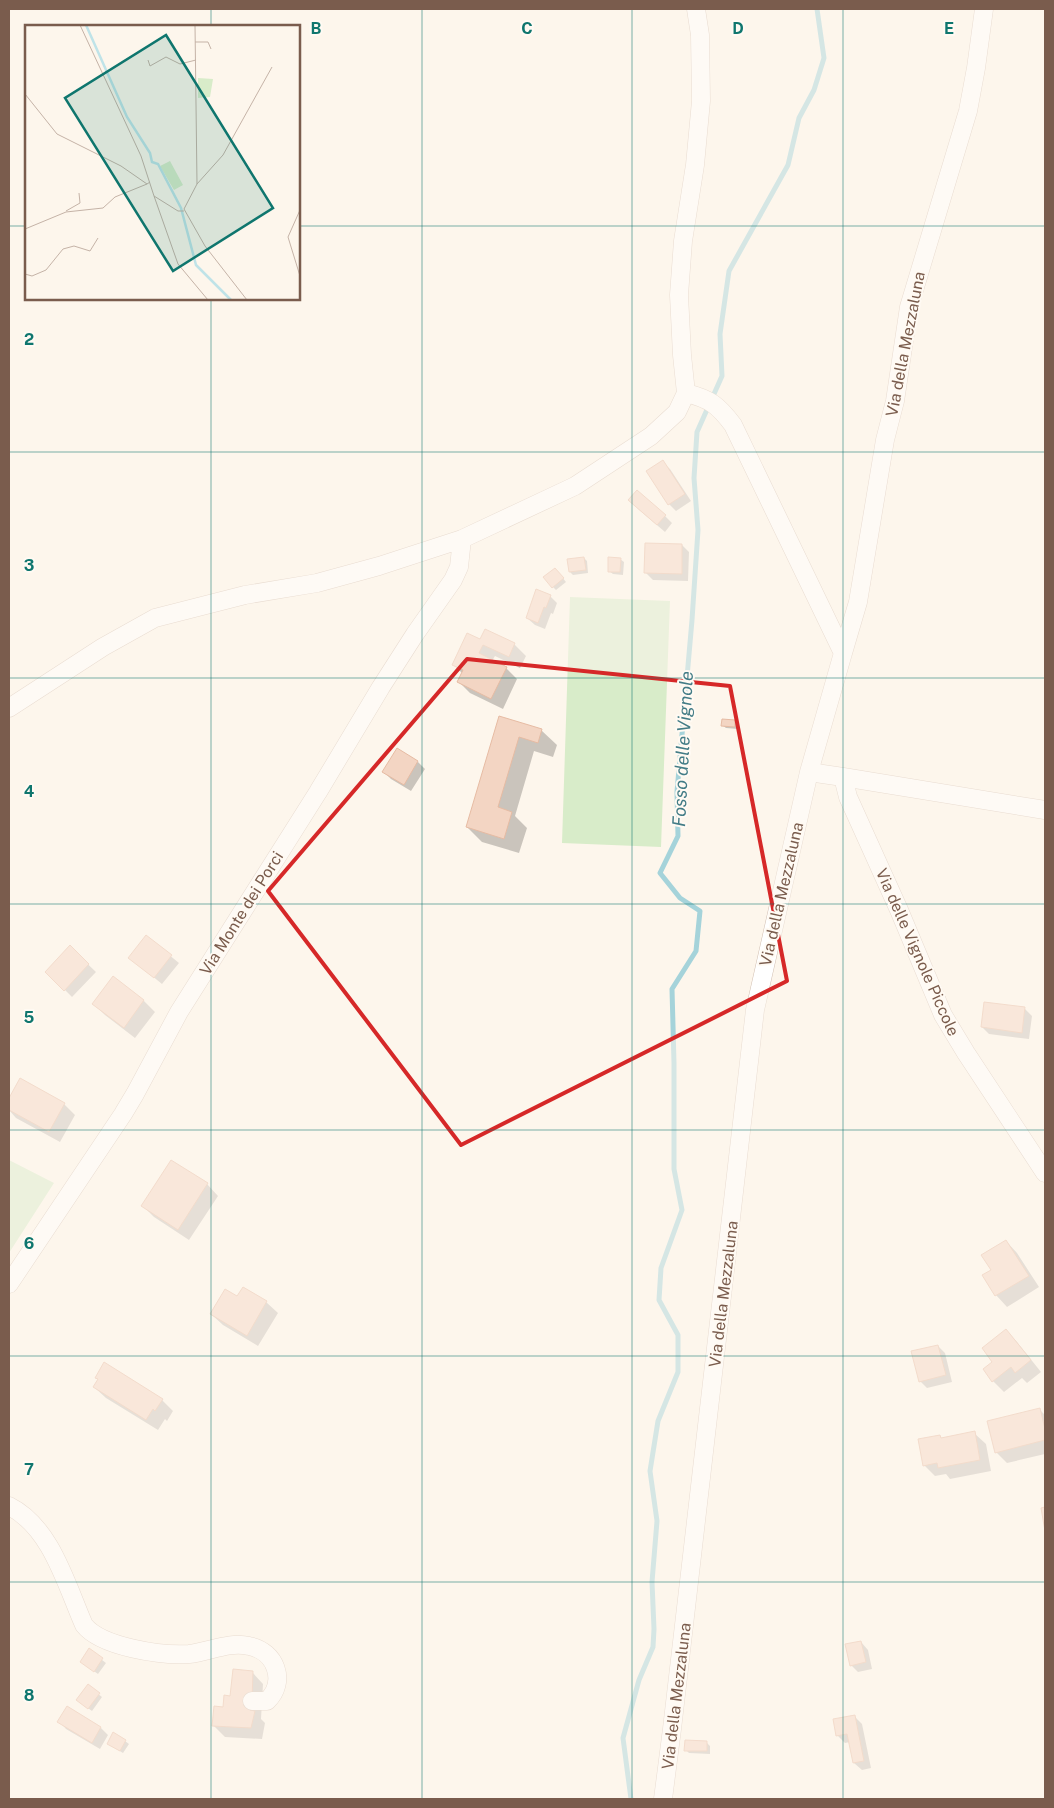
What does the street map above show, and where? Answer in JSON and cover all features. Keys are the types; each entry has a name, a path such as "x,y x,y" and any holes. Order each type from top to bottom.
{"street":[{"path":"9,708 103,647 154,618 245,595 316,583 379,566 462,539 575,486 651,436 677,412 686,393 679,295 683,241 695,165 701,101 700,35 696,9"},
{"name":"Via della Mezzaluna","path":"663,1799 755,1010 809,772 858,602 885,440 895,401 909,307 968,111 984,9"},
{"path":"686,393 706,398 723,412 733,425 843,653"},
{"name":"Via Monte dei Porci","path":"9,1284 123,1114 179,1012 318,792 386,679 453,580 460,567 462,539"},
{"path":"809,772 1045,810"},
{"name":"Via delle Vignole Piccole","path":"843,777 848,797 899,910 943,1015 1045,1173"},
{"path":"9,1506 26,1517 38,1529 55,1557 84,1625 92,1634 101,1639 122,1645 169,1654 189,1654 238,1644 258,1648 268,1655 276,1665 278,1684 274,1695 267,1701 252,1701"}],"highlighted area":[{"path":"467,659 730,686 787,981 461,1145 268,891"}],"green space":[{"path":"570,597 670,601 661,847 562,843"},
{"path":"9,1160 54,1183 9,1253"}],"building":[{"path":"663,460 685,494 668,505 646,471"},
{"path":"637,490 666,515 657,525 628,500"},
{"path":"645,543 682,544 682,574 644,573"},
{"path":"584,557 586,570 569,572 567,559"},
{"path":"608,557 621,558 620,572 608,572"},
{"path":"555,568 564,578 552,588 543,577"},
{"path":"536,589 551,595 538,623 526,618"},
{"path":"485,629 515,643 509,657 483,645 479,653 507,667 491,699 457,682 463,670 452,665 467,633 480,639"},
{"path":"499,716 542,729 538,743 519,737 498,807 512,812 504,839 466,827"},
{"path":"722,719 735,720 735,727 721,726"},
{"path":"397,748 418,761 404,785 382,772"},
{"path":"146,935 172,955 154,978 128,958"},
{"path":"70,945 89,964 64,991 45,972"},
{"path":"113,976 144,1000 124,1028 92,1004"},
{"path":"984,1002 1025,1007 1022,1033 981,1027"},
{"path":"20,1078 65,1103 49,1132 9,1110 9,1098"},
{"path":"171,1160 208,1183 178,1230 141,1206"},
{"path":"1006,1240 1029,1276 995,1296 982,1275 991,1270 981,1255"},
{"path":"243,1287 267,1301 247,1336 210,1314 225,1289 237,1296"},
{"path":"1006,1329 1031,1360 1015,1373 1011,1367 992,1382 983,1369 992,1362 982,1348"},
{"path":"938,1345 946,1375 919,1382 911,1351"},
{"path":"104,1362 163,1399 146,1420 93,1387 98,1379 95,1378"},
{"path":"1040,1408 1045,1429 1045,1440 995,1453 987,1421"},
{"path":"975,1431 980,1460 938,1468 937,1463 923,1466 918,1439 940,1435 941,1438"},
{"path":"1045,1507 1045,1531 1041,1508"},
{"path":"861,1641 866,1662 850,1666 845,1644"},
{"path":"89,1648 103,1658 94,1672 80,1662"},
{"path":"233,1669 253,1671 250,1710 255,1711 251,1728 212,1726 214,1706 223,1707 224,1695 230,1696"},
{"path":"88,1684 100,1693 88,1709 76,1700"},
{"path":"67,1706 101,1727 92,1743 57,1722"},
{"path":"855,1715 864,1761 853,1763 847,1734 836,1736 833,1719"},
{"path":"113,1732 126,1740 120,1751 107,1744"},
{"path":"685,1740 707,1741 707,1751 684,1751"}],"waterway":[{"name":"Fosso delle Vignole","path":"631,1799 623,1738 639,1680 653,1647 652,1582 657,1521 650,1471 658,1421 678,1372 678,1335 659,1300 661,1268 682,1210 674,1169 672,989 696,951 700,911 680,898 660,873 678,836 677,792 698,530 694,478 697,432 722,376 720,334 729,271 788,165 799,118 814,90 824,58 817,9"}]}
